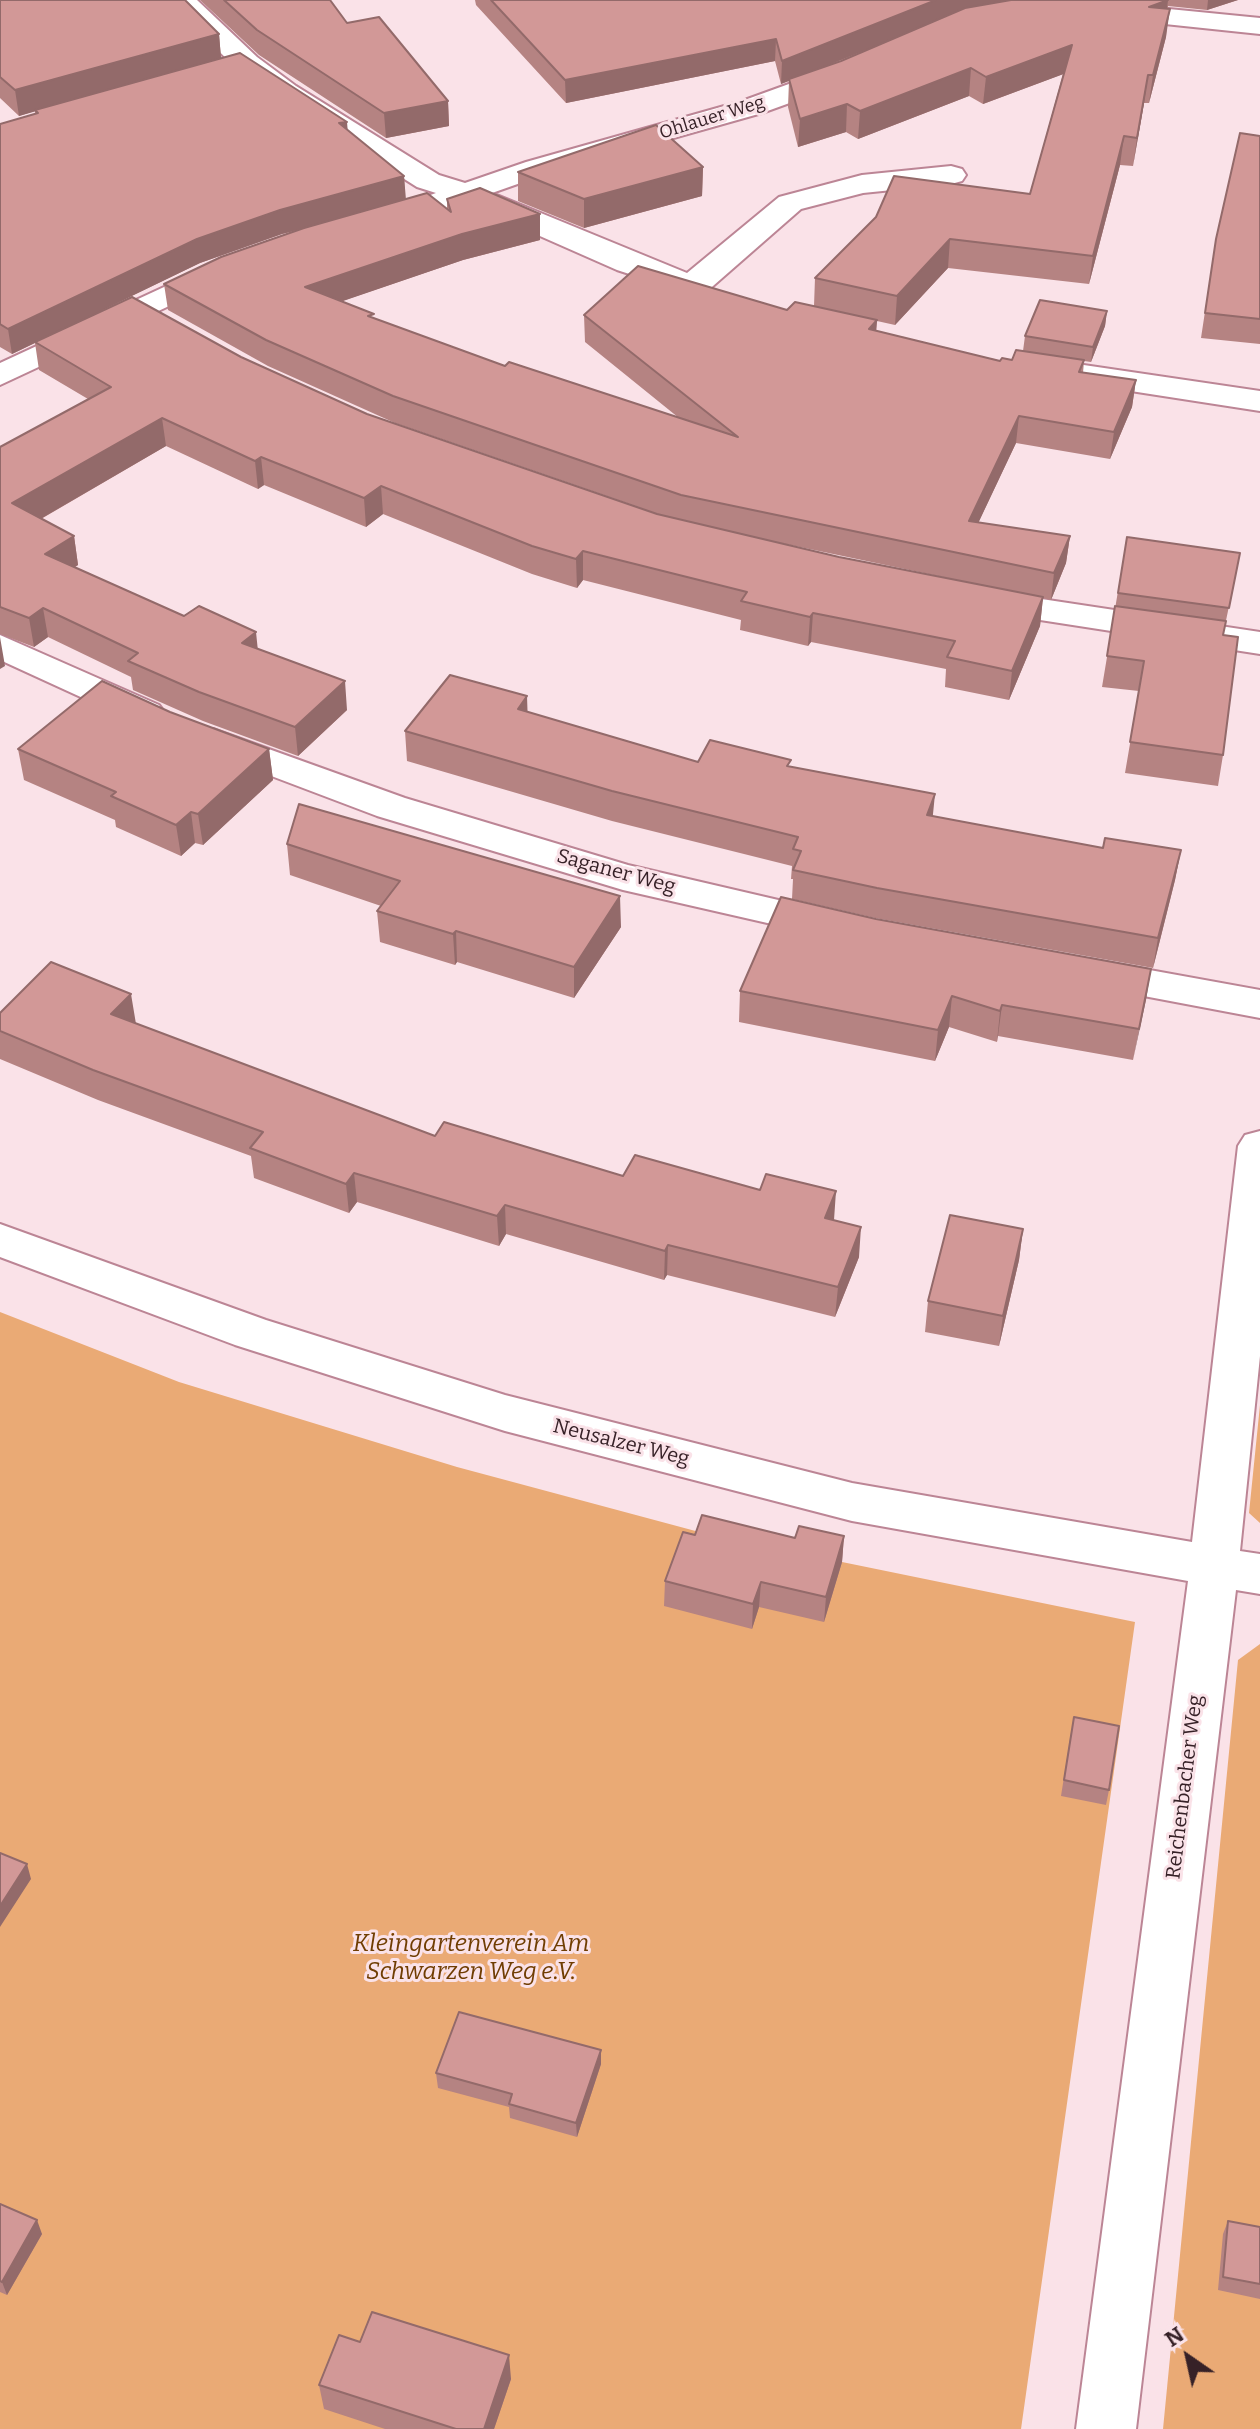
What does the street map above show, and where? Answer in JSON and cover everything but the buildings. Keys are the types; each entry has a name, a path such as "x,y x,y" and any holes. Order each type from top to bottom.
{"street":[{"path":"181,0 232,67 286,92 428,181 466,193 628,263 706,289 790,203 862,184 951,175"},
{"path":"1079,8 1260,26"},
{"name":"Ohlauer Weg","path":"353,229 536,168 752,107 868,63"},
{"path":"0,375 239,263"},
{"path":"136,309 176,331"},
{"path":"1044,368 1260,401"},
{"path":"955,595 1043,613 1260,643"},
{"name":"Saganer Weg","path":"0,646 189,732 391,807 623,877 874,934"},
{"path":"1059,968 1260,1004"},
{"name":"Reichenbacher Weg","path":"1106,2429 1237,1570 1260,1146"},
{"name":"Neusalzer Weg","path":"0,1240 251,1333 505,1413 852,1502 1237,1570"}],"green space":[{"name":"Kleingartenverein Am Schwarzen Weg e.V.","path":"0,1312 179,1382 457,1467 770,1551 842,1562 1135,1622 1021,2429 0,2429"},
{"path":"1260,1405 1260,1523 1249,1513"},
{"path":"1260,1644 1260,2429 1163,2429 1238,1660"}]}
